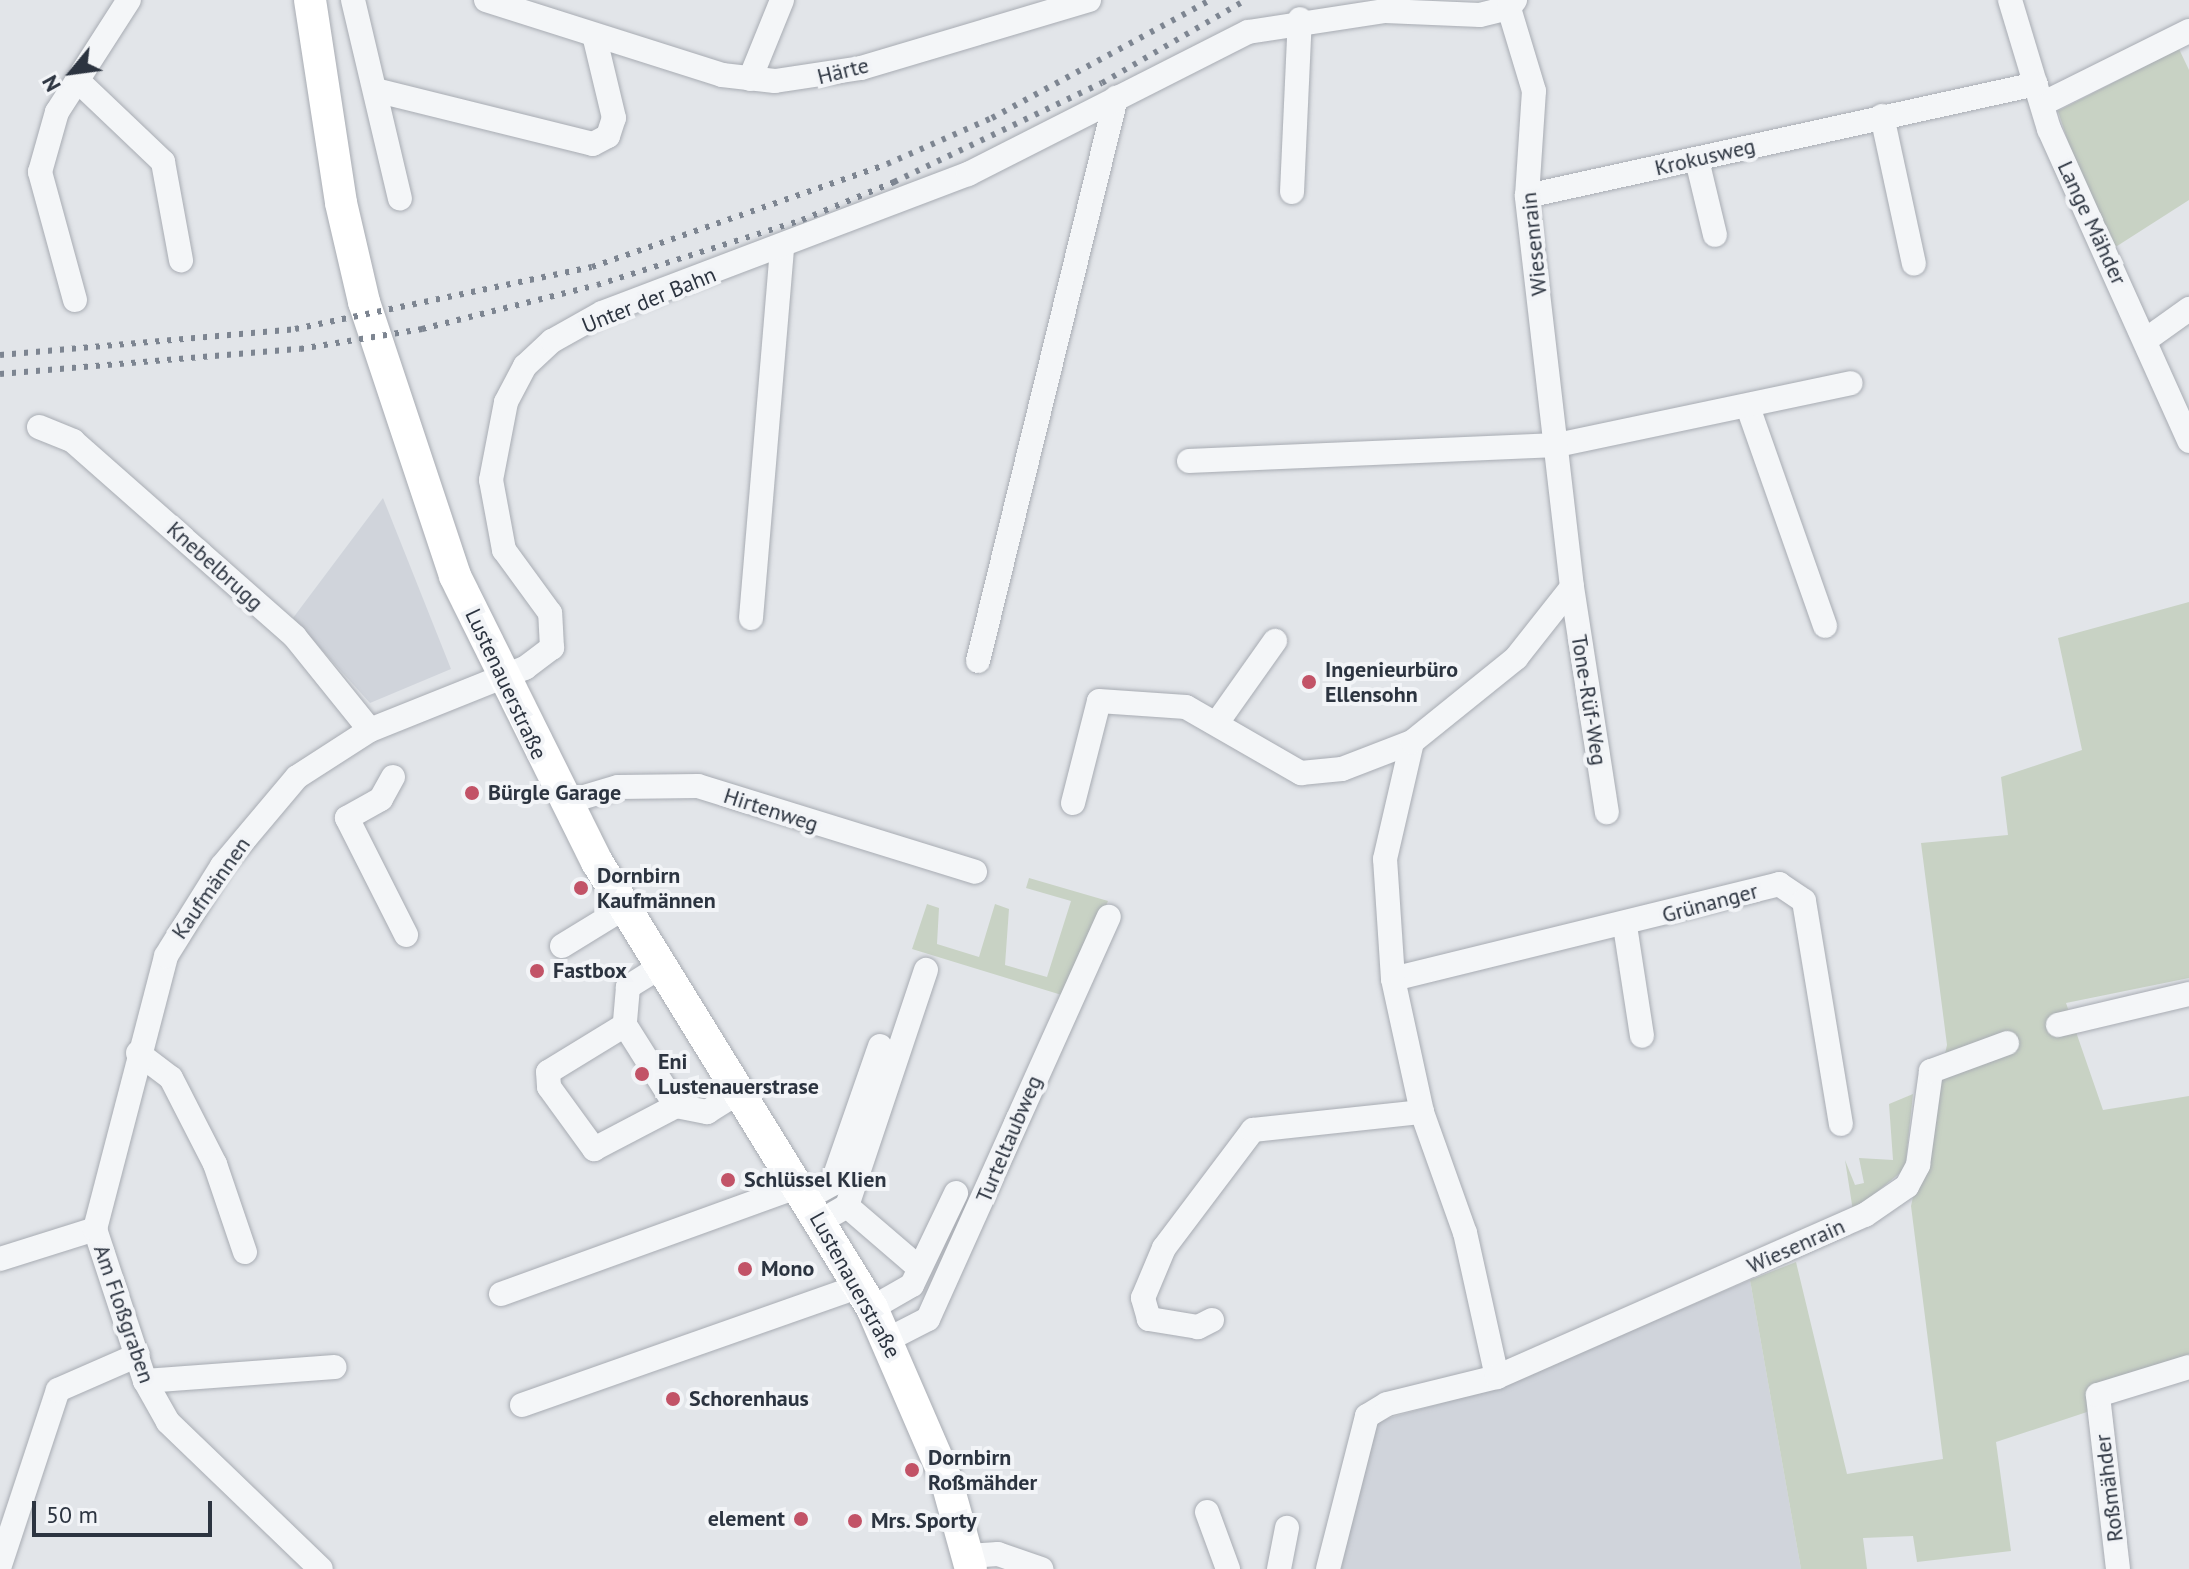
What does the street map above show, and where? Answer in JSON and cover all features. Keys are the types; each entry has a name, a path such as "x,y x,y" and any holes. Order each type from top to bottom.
{"main road":[{"name":"Lustenauerstraße","path":"310,0 341,203 364,302 455,576 500,678 564,803 624,908 739,1092 819,1203 887,1340 946,1479 970,1563"}],"street":[{"path":"75,300 40,172 57,112 129,0"},
{"path":"353,0 379,91 400,199"},
{"name":"Härte","path":"486,0 541,8 594,35 750,79 820,77 1042,6 1089,0"},
{"path":"750,79 782,0"},
{"name":"Lange Mähder","path":"2010,0 2039,94 2189,441"},
{"name":"Unter der Bahn","path":"500,678 542,659 555,634 550,613 504,550 494,506 495,437 525,366 602,313 782,249 968,174 1248,32 1300,19 1512,4"},
{"name":"Wiesenrain","path":"1512,4 1534,91 1527,196 1572,587"},
{"path":"1292,192 1300,19"},
{"name":"Krokusweg","path":"1527,196 1882,116 2039,94 2189,31"},
{"path":"379,91 593,144 608,136 614,118 594,35"},
{"path":"77,80 163,162 181,260"},
{"path":"978,661 1116,98"},
{"path":"1882,116 1914,264"},
{"path":"1697,160 1715,235"},
{"path":"751,618 782,249"},
{"path":"2147,339 2189,309"},
{"path":"1189,461 1557,445 1851,383"},
{"path":"1748,407 1825,626"},
{"name":"Knebelbrugg","path":"39,427 73,441 295,637 370,730"},
{"path":"1073,803 1099,701 1186,707 1219,720 1301,773 1342,769 1412,742 1516,658 1572,587"},
{"name":"Tone-Rüf-Weg","path":"1572,587 1607,812"},
{"path":"1219,720 1275,641"},
{"name":"Kaufmännen","path":"95,1229 138,1053 179,931 222,866 305,758 500,678"},
{"path":"1412,742 1385,859 1393,979 1422,1112 1465,1233 1497,1377"},
{"path":"393,777 381,799 347,818 406,935"},
{"name":"Hirtenweg","path":"564,803 618,787 698,786 975,872"},
{"name":"Grünanger","path":"1393,979 1625,926 1779,884 1804,901 1841,1124"},
{"path":"562,946 624,908"},
{"name":"Turteltaubweg","path":"887,1340 928,1319 958,1281 1109,917"},
{"path":"1625,926 1642,1036"},
{"path":"660,967 628,987 625,1025 676,1106"},
{"path":"819,1203 926,970"},
{"path":"2058,1025 2189,994"},
{"path":"625,1025 548,1072 557,1099 594,1149 676,1106 707,1112 739,1092"},
{"name":"Wiesenrain","path":"1328,1569 1367,1416 1387,1404 1497,1377 1865,1215 1907,1186 1918,1165 1931,1071 2007,1043"},
{"path":"501,1294 819,1203 832,1184 880,1046"},
{"path":"138,1053 171,1078 215,1164 245,1252"},
{"path":"1212,1320 1198,1327 1149,1319 1143,1308 1164,1248 1211,1178 1253,1130 1422,1112"},
{"path":"522,1405 912,1285 956,1193"},
{"path":"819,1203 919,1268"},
{"path":"0,1259 95,1229"},
{"name":"Am Floßgraben","path":"95,1229 145,1381 168,1422 321,1569"},
{"path":"0,1565 58,1390 138,1355"},
{"path":"145,1381 334,1367"},
{"name":"Roßmähder","path":"2118,1569 2098,1395 2189,1367"},
{"path":"1207,1512 1228,1569"},
{"path":"1279,1569 1287,1528"},
{"path":"970,1563 998,1554 1041,1569"}],"shaded area":[{"path":"383,498 451,669 370,703 293,618"},
{"path":"1750,1280 1801,1569 1341,1569 1375,1422 1499,1387"}],"green space":[{"path":"2179,49 2189,70 2189,200 2114,248 2080,179 2058,111"},
{"path":"2189,602 2189,978 2066,1003 2103,1110 2189,1096 2189,1359 2090,1411 1996,1442 2011,1551 1917,1562 1913,1536 1863,1538 1867,1569 1801,1569 1750,1280 1796,1262 1847,1474 1943,1459 1911,1206 1947,1045 1921,843 2008,835 2001,777 2082,750 2058,638"},
{"path":"1029,878 1108,901 1065,996 912,949 927,904 939,908 937,944 979,957 995,904 1009,909 1005,965 1047,977 1071,901 1026,888"},
{"path":"1913,1094 1905,1169 1853,1211 1845,1160 1855,1185 1864,1183 1859,1158 1893,1160 1889,1104"}],"railway":[{"path":"0,355 295,329 592,267 887,164 992,118 1210,0"},
{"path":"0,374 300,349 422,329 597,285 802,220 894,182 1102,83 1246,0"}],"place":[{"name":"Ingenieurbüro Ellensohn","path":"1309,682"},
{"name":"Bürgle Garage","path":"472,793"},
{"name":"Dornbirn Kaufmännen","path":"581,888"},
{"name":"Fastbox","path":"537,971"},
{"name":"Eni Lustenauerstrase","path":"642,1074"},
{"name":"Schlüssel Klien","path":"728,1180"},
{"name":"Mono","path":"745,1269"},
{"name":"Schorenhaus","path":"673,1399"},
{"name":"Dornbirn Roßmähder","path":"912,1470"},
{"name":"element","path":"801,1519"},
{"name":"Mrs. Sporty","path":"855,1521"}]}
